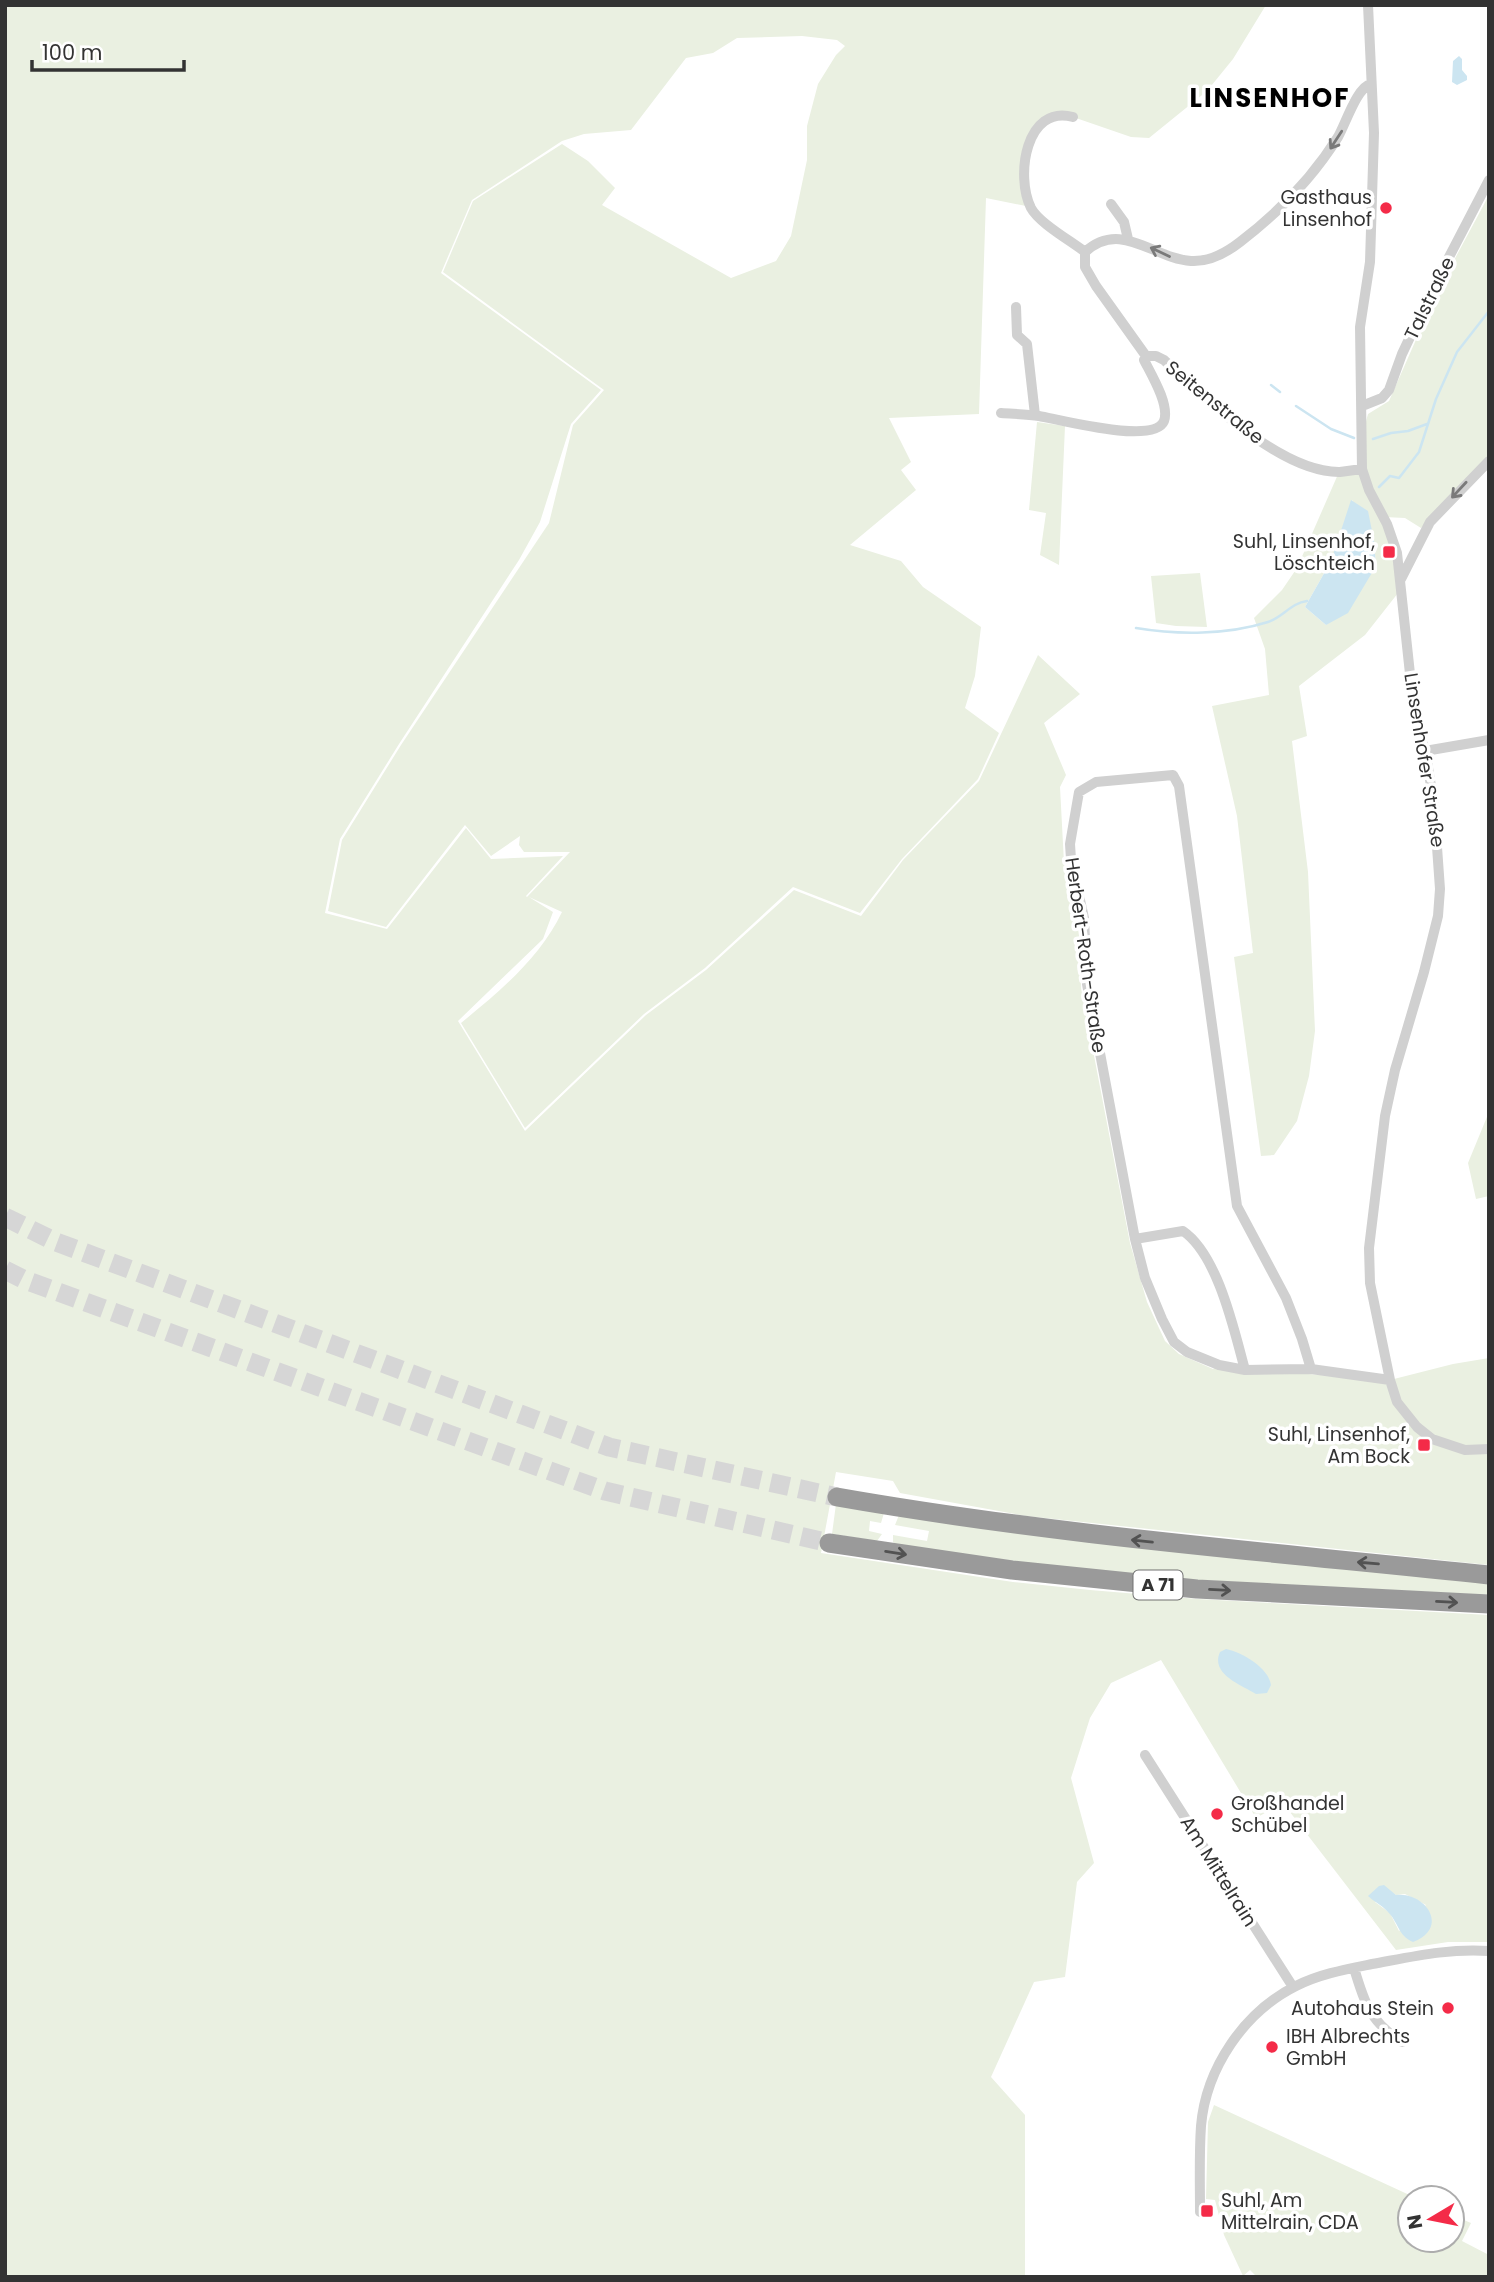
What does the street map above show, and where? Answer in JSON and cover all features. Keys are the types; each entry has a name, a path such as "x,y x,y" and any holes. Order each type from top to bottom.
{"highway":[{"name":"A 71","path":"837,1497 1091,1535 1489,1575"},
{"name":"A 71","path":"829,1543 1025,1572 1198,1589 1489,1604"}],"street":[{"name":"Linsenhofer Straße","path":"1368,5 1374,133 1370,262 1360,327 1362,469 1391,535 1401,579 1414,711 1425,751 1440,856 1438,916 1395,1070 1385,1116 1369,1248 1370,1283 1397,1402 1417,1427 1432,1439 1465,1450 1489,1449"},
{"path":"1073,117 1053,116 1042,121 1031,139 1025,179 1026,193 1034,212 1085,252 1093,245 1109,240 1128,239 1169,257 1190,261 1209,260 1236,244 1294,194 1338,137 1361,89 1371,83"},
{"name":"Talstraße","path":"1362,406 1382,398 1389,390 1402,354 1435,284 1489,180"},
{"path":"1111,204 1124,222 1128,239"},
{"name":"Seitenstraße","path":"1001,413 1035,415 1116,430 1154,430 1163,423 1165,418 1160,390 1144,360 1146,356 1096,286 1085,267 1085,252"},
{"path":"1016,307 1017,335 1027,344 1035,415"},
{"name":"Seitenstraße","path":"1146,356 1156,356 1164,360 1208,402 1278,453 1321,469 1339,472 1362,469"},
{"path":"1401,579 1430,522 1489,461"},
{"path":"1425,751 1489,740"},
{"name":"Herbert-Roth-Straße","path":"1311,1369 1286,1298 1237,1206 1179,786 1173,775 1096,782 1079,792 1070,844 1084,918 1087,984 1135,1239 1145,1278 1174,1342 1187,1352 1208,1361 1245,1370 1311,1369 1390,1380"},
{"path":"1135,1239 1183,1231 1201,1247 1227,1303 1245,1370"},
{"name":"Am Mittelrain","path":"1145,1755 1293,1987"},
{"path":"1200,2212 1201,2125 1213,2076 1230,2044 1261,2010 1293,1987 1354,1968 1436,1952 1489,1951"},
{"path":"1354,1968 1364,2003 1373,2018 1402,2042"}],"green space":[{"path":"5,5 1266,5 1233,59 1207,91 1149,138 1131,137 1073,117 1042,121 1026,158 1031,207 986,198 979,414 889,418 911,462 901,470 916,490 850,545 901,561 923,587 981,627 975,676 965,708 999,733 978,779 902,859 860,913 793,887 705,968 644,1014 525,1128 461,1023 531,959 562,912 529,897 553,912 543,939 458,1021 525,1131 646,1015 706,970 794,890 861,916 903,860 979,781 1038,655 1080,694 1044,723 1066,775 1060,787 1064,863 1079,928 1081,988 1130,1243 1147,1302 1165,1341 1179,1354 1213,1369 1219,1365 1390,1380 1489,1358 1489,1565 1026,1516 900,1493 893,1481 836,1472 821,1553 1013,1582 1090,1590 1198,1599 1489,1615 1489,1942 1448,1942 1396,1950 1283,1803 1256,1818 1161,1660 1111,1683 1090,1718 1071,1778 1094,1863 1077,1882 1065,1977 1034,1982 991,2077 1025,2115 1025,2277 5,2277","holes":["802,36 837,40 845,46 836,55 818,84 807,126 807,160 791,236 776,261 731,278 602,205 615,188 588,161 562,144 473,201 443,272 604,390 573,425 549,523 401,745 342,840 328,911 386,927 465,825 491,856 520,836 519,845 524,852 570,852 527,897 563,856 491,859 466,828 387,929 325,913 340,839 519,560 540,522 571,424 601,390 441,273 472,200 562,141 584,134 631,130 686,58 713,53 737,38","1390,1891 1396,1895 1405,1894 1426,1905 1399,1931 1390,1913 1375,1902"]},
{"path":"1489,195 1489,464 1421,528 1405,518 1384,517 1402,588 1365,635 1299,686 1307,736 1292,741 1308,872 1315,1031 1309,1076 1297,1121 1274,1155 1261,1156 1234,957 1253,953 1237,816 1212,706 1269,695 1265,649 1254,618 1282,590 1297,568 1339,472 1362,469 1363,432 1368,414 1389,401 1437,292","holes":["1352,500 1374,541 1376,566 1326,625 1305,607 1331,561"]},
{"path":"1037,422 1065,426 1059,565 1040,555 1046,513 1029,510"},
{"path":"1200,573 1207,627 1156,623 1151,576"},
{"path":"1489,1112 1489,1196 1476,1199 1468,1163"},
{"path":"836,1504 884,1513 881,1523 870,1521 869,1531 882,1534 877,1541 832,1534"},
{"path":"899,1515 1489,1581 1489,1595 1198,1580 1089,1571 896,1545 893,1535 927,1541 929,1531 895,1525"},
{"path":"1214,2105 1396,2189 1396,2254 1466,2254 1466,2243 1489,2255 1489,2277 1257,2277 1250,2270 1243,2276 1224,2235 1215,2200 1206,2199 1208,2122"}],"water":[{"path":"1459,56 1467,80 1457,85 1452,82 1453,61"},
{"path":"1351,500 1368,511 1376,566 1348,613 1326,625 1305,607 1331,561"},
{"path":"1226,1649 1247,1657 1260,1667 1271,1685 1267,1693 1256,1694 1223,1673 1218,1660 1220,1652"},
{"path":"1384,1885 1396,1895 1417,1899 1430,1912 1430,1928 1424,1936 1413,1942 1408,1939 1391,1915 1368,1896"}],"waterway":[{"path":"1379,487 1390,476 1399,478 1419,452 1436,399 1457,352 1489,311"},
{"path":"1271,385 1280,392"},
{"path":"1296,406 1331,429 1354,438"},
{"path":"1373,439 1427,424"},
{"path":"1136,628 1185,633 1236,629 1268,622 1296,604 1307,601"}],"tunnel":[{"path":"5,1217 56,1242 609,1447 837,1497"},
{"path":"5,1270 25,1280 605,1491 829,1543"}],"place":[{"name":"Gasthaus Linsenhof","path":"1386,208"},
{"name":"Suhl, Linsenhof, Löschteich","path":"1389,552"},
{"name":"Suhl, Linsenhof, Am Bock","path":"1424,1445"},
{"name":"Großhandel Schübel","path":"1217,1814"},
{"name":"Autohaus Stein","path":"1448,2008"},
{"name":"IBH Albrechts GmbH","path":"1272,2047"},
{"name":"Suhl, Am Mittelrain, CDA","path":"1207,2211"}],"district":[{"name":"LINSENHOF","path":"1270,98"}]}
